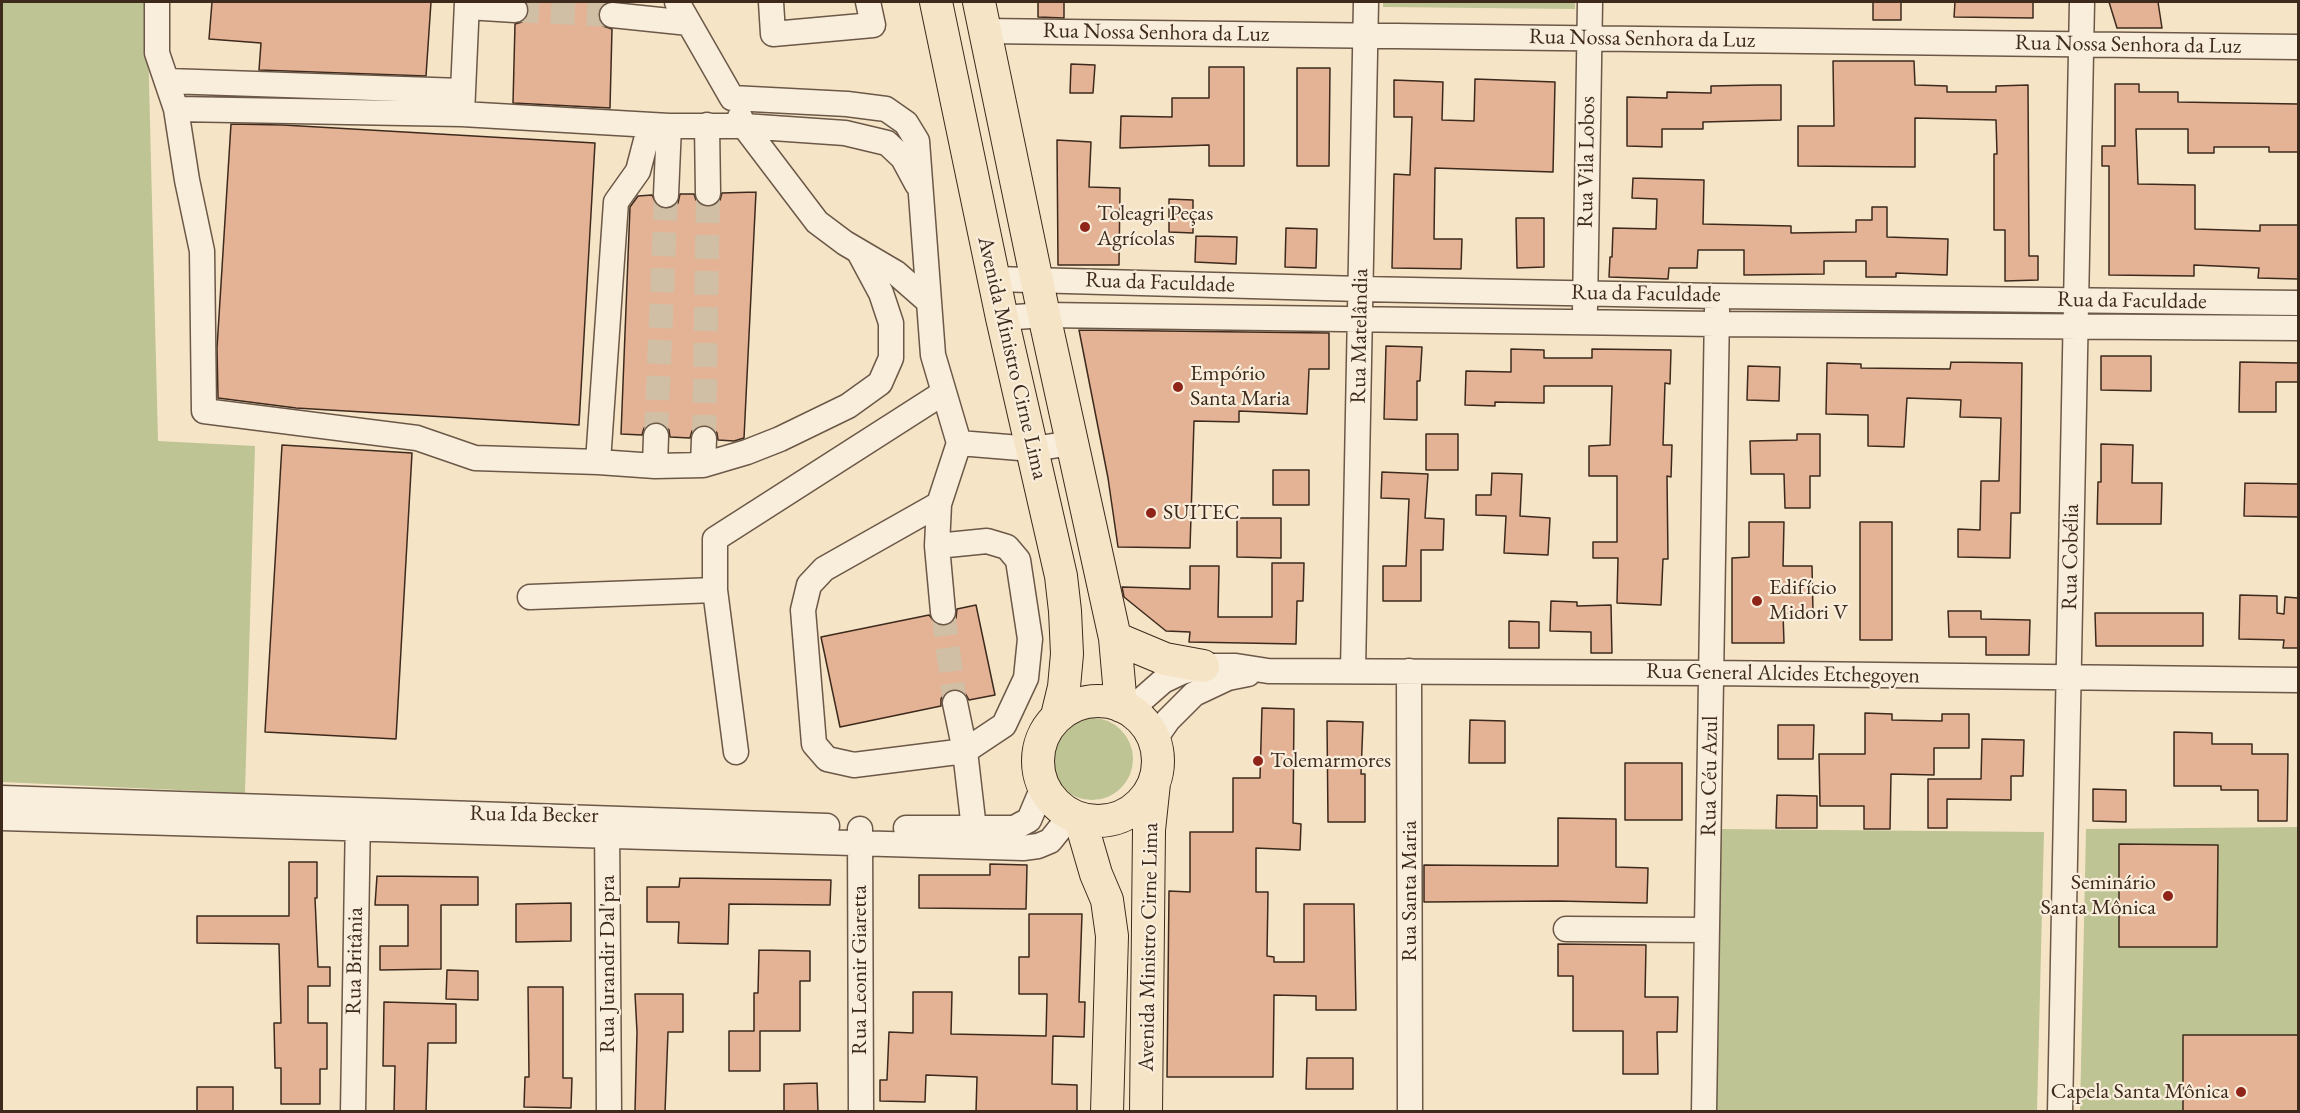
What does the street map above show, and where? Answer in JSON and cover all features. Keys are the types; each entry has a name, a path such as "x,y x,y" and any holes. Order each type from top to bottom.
{"main road":[{"name":"Avenida Ministro Cirne Lima","path":"936,2 1002,318 1061,576 1068,654 1065,687 1057,716"},
{"name":"Avenida Ministro Cirne Lima","path":"982,16 1044,315 1115,638 1125,708"},
{"path":"1115,638 1165,659 1203,666"},
{"path":"1088,702 1104,702 1125,708 1144,723 1154,740 1158,762 1154,783 1142,802 1124,816 1102,821 1076,817 1054,803 1043,787 1037,762 1042,737 1057,716 1071,707 1088,702"},
{"name":"Avenida Ministro Cirne Lima","path":"1146,1112 1149,830 1154,783"},
{"name":"Avenida Ministro Cirne Lima","path":"1076,817 1107,900 1112,936 1107,1112"}],"street":[{"path":"157,2 157,53 176,109 187,180 202,251 204,411 417,438 475,458 655,466 704,465 780,439 848,406 880,383 891,358 891,323 881,293 858,250"},
{"path":"677,2 732,98 744,126 817,222 896,273 928,301"},
{"path":"771,2 773,34 873,25 868,2"},
{"name":"Rua Matelândia","path":"1353,671 1366,2"},
{"name":"Rua Vila Lobos","path":"1585,322 1590,2"},
{"name":"Rua Cobélia","path":"2060,1112 2082,2"},
{"path":"462,103 467,4 516,10"},
{"path":"612,15 689,23"},
{"name":"Rua Nossa Senhora da Luz","path":"982,16 1365,36 2298,47"},
{"path":"168,81 462,103 660,126 744,126 845,133 887,143 903,158 922,194"},
{"path":"732,98 847,104 886,109 906,123 916,141 933,355 959,443 939,504 937,546 944,612"},
{"path":"176,109 462,103"},
{"path":"707,125 708,193"},
{"path":"660,126 666,195"},
{"path":"598,462 616,202 638,171 660,126"},
{"name":"Rua da Faculdade","path":"994,279 1717,296 2298,303"},
{"name":"Rua Céu Azul","path":"1704,1112 1717,296"},
{"name":"Rua da Faculdade","path":"1002,318 1044,315 1716,324 2298,328"},
{"path":"736,752 715,590 715,539 943,393"},
{"path":"655,466 656,436"},
{"path":"704,439 704,465"},
{"path":"959,443 1032,449 1072,443"},
{"path":"937,546 987,541 1007,547 1018,560 1030,639 1026,678 1004,724 965,751 854,765 827,759 814,744 803,610 809,585 824,569 939,504"},
{"path":"530,597 715,590"},
{"name":"Rua General Alcides Etchegoyen","path":"1125,708 1163,681 1203,666 1236,666 1268,670 1712,672 2298,680"},
{"name":"Rua General Alcides Etchegoyen","path":"1154,740 1168,720 1194,694 1228,678 1268,670"},
{"name":"Rua Santa Maria","path":"1409,670 1410,1112"},
{"path":"955,703 965,751 974,829"},
{"name":"Rua Ida Becker","path":"2,798 358,820 860,836 1014,828 1029,820 1043,787"},
{"path":"860,836 1023,848 1038,846 1050,841 1076,817"},
{"path":"2,818 358,820"},
{"name":"Rua Britânia","path":"353,1112 358,820"},
{"name":"Rua Jurandir Dal'pra","path":"607,827 609,1112"},
{"name":"Rua Leonir Giaretta","path":"860,836 861,1112"},
{"path":"1566,929 1707,930"}],"green space":[{"path":"2,2 147,2 158,441 255,446 245,793 2,782"},
{"path":"1383,2 1575,2 1575,9 1383,7"},
{"path":"1084,718 1100,718 1115,725 1126,736 1133,751 1130,775 1121,788 1100,800 1084,800 1069,793 1058,782 1051,767 1051,751 1058,736 1069,725"},
{"path":"2298,827 2298,1111 2080,1112 2086,829"},
{"path":"1721,829 2044,832 2037,1111 1715,1112"}],"building":[{"path":"212,2 431,2 426,76 259,70 261,43 209,39"},
{"path":"526,2 609,2 601,6 598,14 603,26 612,29 610,108 513,103 515,24 527,17 529,10"},
{"path":"1038,2 1064,2 1064,18 1038,17"},
{"path":"1873,2 1901,2 1901,20 1873,20"},
{"path":"1955,2 2033,2 2033,18 1954,17"},
{"path":"2109,2 2158,2 2162,28 2117,28"},
{"path":"1833,61 1914,61 1915,85 1947,86 1947,92 1996,92 1996,86 2028,85 2029,256 2038,256 2038,280 2005,281 2005,230 1994,230 1996,120 1915,118 1915,167 1798,166 1798,126 1834,126"},
{"path":"1071,64 1095,65 1093,93 1070,93"},
{"path":"1209,67 1244,67 1244,166 1209,166 1209,145 1120,148 1121,116 1172,117 1172,98 1209,98"},
{"path":"1297,68 1330,68 1329,166 1297,166"},
{"path":"1475,79 1555,82 1553,172 1435,168 1434,239 1462,239 1461,269 1392,268 1394,174 1410,175 1412,117 1394,117 1394,80 1443,82 1442,120 1474,121"},
{"path":"2115,84 2139,84 2139,92 2178,92 2178,102 2298,104 2298,152 2269,152 2269,147 2214,147 2214,153 2188,153 2188,129 2136,129 2138,184 2195,185 2195,229 2260,231 2260,225 2298,225 2298,279 2258,278 2259,268 2194,265 2194,276 2109,275 2109,166 2102,166 2102,146 2115,146"},
{"path":"1781,85 1781,120 1703,122 1703,129 1662,129 1662,147 1627,146 1627,97 1667,98 1667,92 1711,93 1711,86"},
{"path":"231,124 595,143 579,425 296,408 218,398 217,348"},
{"path":"1057,140 1091,142 1089,187 1120,188 1119,265 1058,265"},
{"path":"1633,178 1704,180 1703,224 1791,226 1791,233 1856,232 1856,220 1872,220 1872,207 1887,207 1887,237 1948,239 1947,275 1896,273 1896,277 1866,277 1866,261 1824,261 1824,274 1744,275 1744,250 1698,250 1697,268 1669,268 1668,279 1609,277 1613,228 1656,229 1657,199 1632,198"},
{"path":"756,192 744,438 734,441 718,440 717,433 712,427 704,425 692,431 690,438 670,437 669,430 664,424 656,422 644,428 642,435 621,434 630,207 638,196 652,195 658,207 666,209 678,203 680,194 694,194 701,205 709,207 720,200 722,193"},
{"path":"1169,199 1193,200 1193,233 1169,232"},
{"path":"1516,218 1544,218 1544,267 1517,268"},
{"path":"1286,228 1317,229 1316,268 1285,267"},
{"path":"1196,236 1237,237 1236,264 1195,262"},
{"path":"1079,330 1329,333 1329,369 1309,369 1307,414 1239,411 1239,422 1194,421 1190,548 1118,547 1108,478"},
{"path":"1386,346 1422,347 1420,381 1417,381 1417,420 1384,419"},
{"path":"1511,349 1544,350 1544,358 1592,358 1592,349 1671,350 1670,384 1665,383 1663,445 1672,445 1671,477 1667,476 1668,559 1663,559 1661,605 1617,603 1618,558 1593,558 1593,542 1617,542 1617,476 1589,476 1589,446 1610,445 1612,386 1544,386 1544,403 1495,402 1495,406 1465,405 1466,371 1511,372"},
{"path":"2101,356 2151,356 2151,391 2101,390"},
{"path":"1951,362 2022,363 2020,513 2011,513 2010,558 1958,557 1958,529 1980,530 1981,481 1999,481 2001,418 1960,417 1961,400 1907,398 1904,447 1868,446 1868,415 1826,414 1827,363 1861,364 1861,368 1950,369"},
{"path":"2240,362 2298,363 2298,382 2276,382 2276,412 2239,412"},
{"path":"1748,366 1780,367 1779,401 1747,400"},
{"path":"1426,434 1458,434 1458,470 1426,470"},
{"path":"1797,434 1820,434 1820,476 1810,476 1810,508 1785,508 1784,474 1751,474 1750,441 1797,440"},
{"path":"2101,444 2133,445 2132,483 2162,483 2161,524 2097,524 2098,482 2101,482"},
{"path":"282,445 412,453 396,739 265,732"},
{"path":"1273,470 1309,470 1309,505 1273,505"},
{"path":"1382,472 1428,474 1425,518 1444,519 1443,550 1421,550 1421,601 1383,601 1383,566 1406,566 1409,499 1381,498"},
{"path":"1492,473 1522,474 1520,516 1550,518 1548,555 1504,553 1506,516 1476,515 1476,495 1491,495"},
{"path":"2245,483 2298,484 2298,517 2244,516"},
{"path":"1237,518 1281,518 1281,558 1237,557"},
{"name":"Edifício Midori V","path":"1749,522 1784,522 1783,566 1812,566 1813,612 1783,613 1784,643 1732,643 1732,558 1749,557"},
{"path":"1860,522 1892,522 1892,640 1860,640"},
{"path":"1272,563 1304,563 1303,601 1297,601 1296,644 1189,642 1190,632 1166,631 1124,597 1122,587 1190,589 1190,566 1219,566 1218,617 1272,617"},
{"path":"2240,595 2277,596 2277,613 2284,614 2285,597 2298,598 2298,648 2283,648 2284,640 2239,639"},
{"path":"1551,601 1577,602 1577,606 1611,605 1612,653 1591,653 1591,632 1550,631"},
{"path":"976,605 995,695 969,700 965,693 953,689 945,693 941,699 941,706 840,727 821,637 929,615 937,625 945,626 951,624 956,618 957,609"},
{"path":"1948,611 1981,611 1981,619 2030,620 2029,655 1986,655 1986,637 1949,637"},
{"path":"2095,613 2203,613 2203,646 2096,646"},
{"path":"1509,621 1539,622 1539,648 1509,648"},
{"path":"1262,708 1294,709 1293,823 1301,824 1300,850 1256,848 1256,892 1268,892 1267,956 1274,957 1274,962 1304,962 1304,904 1354,904 1356,1010 1316,1010 1316,996 1274,995 1273,1077 1167,1077 1169,891 1190,892 1190,832 1233,832 1233,778 1260,778"},
{"path":"1865,713 1892,714 1892,720 1942,721 1942,714 1969,714 1969,748 1934,748 1934,775 1891,774 1890,829 1864,829 1864,806 1820,806 1819,754 1865,754"},
{"path":"1470,720 1505,721 1505,763 1469,763"},
{"path":"1327,721 1363,722 1361,774 1365,774 1365,822 1328,822"},
{"path":"1778,725 1814,725 1813,759 1778,759"},
{"path":"2174,732 2212,733 2212,744 2252,744 2252,754 2288,754 2287,821 2258,821 2258,790 2221,790 2221,786 2174,786"},
{"path":"1982,739 2024,740 2023,776 2011,776 2011,800 1947,799 1947,828 1928,828 1928,779 1981,779"},
{"path":"1625,763 1682,763 1682,820 1625,820"},
{"path":"2093,789 2126,790 2126,822 2093,821"},
{"path":"1777,795 1817,796 1817,828 1776,828"},
{"path":"1558,818 1616,819 1616,867 1648,868 1647,903 1424,902 1424,865 1558,866"},
{"name":"Seminário Santa Mônica","path":"2119,844 2218,845 2217,947 2119,947"},
{"path":"289,862 317,862 317,898 315,898 318,967 330,967 330,986 308,986 308,1023 327,1023 327,1069 320,1069 320,1104 281,1104 281,1068 275,1068 274,1023 281,1023 279,944 197,943 197,916 289,916"},
{"path":"990,864 1027,865 1026,909 919,908 919,875 990,875"},
{"path":"377,876 478,877 478,905 441,905 441,969 380,970 380,946 408,946 408,905 375,905"},
{"path":"680,878 831,880 830,905 729,904 728,944 678,943 679,922 647,922 647,887 679,887"},
{"path":"571,903 571,941 516,942 516,904"},
{"path":"1029,914 1082,914 1079,1002 1085,1002 1084,1037 1053,1036 1052,1084 1077,1085 1077,1112 976,1112 977,1077 926,1075 925,1102 880,1101 880,1080 887,1080 889,1032 913,1033 913,992 952,992 951,1034 1046,1036 1047,994 1019,994 1019,957 1029,957"},
{"path":"1558,944 1646,945 1645,997 1678,997 1677,1032 1657,1032 1658,1074 1623,1074 1623,1031 1573,1031 1573,976 1558,976"},
{"path":"759,950 810,951 810,981 800,981 800,1031 760,1031 760,1071 729,1071 729,1031 754,1031 754,993 758,993"},
{"path":"447,970 478,971 478,1000 446,999"},
{"path":"528,987 563,987 563,1078 572,1078 571,1108 524,1107 525,1077 529,1077"},
{"path":"635,994 683,994 683,1032 668,1032 665,1112 635,1111 637,1032"},
{"path":"384,1002 456,1004 456,1043 428,1043 426,1112 394,1112 395,1066 383,1066"},
{"name":"Capela Santa Mônica","path":"2183,1035 2298,1035 2298,1112 2183,1112"},
{"path":"1307,1058 1353,1058 1353,1089 1306,1089"},
{"path":"817,1083 818,1112 784,1112 784,1084"},
{"path":"197,1087 233,1087 233,1112 197,1111"}],"tunnel":[{"path":"515,10 612,15"},
{"path":"704,439 708,193"},
{"path":"656,436 666,195"},
{"path":"943,612 955,703"}],"place":[{"name":"Toleagri Peças Agrícolas","path":"1085,227"},
{"name":"Empório Santa Maria","path":"1178,387"},
{"name":"SUITEC","path":"1151,513"},
{"name":"Edifício Midori V","path":"1757,601"},
{"name":"Tolemarmores","path":"1258,761"},
{"name":"Seminário Santa Mônica","path":"2168,896"},
{"name":"Capela Santa Mônica","path":"2241,1092"}]}
